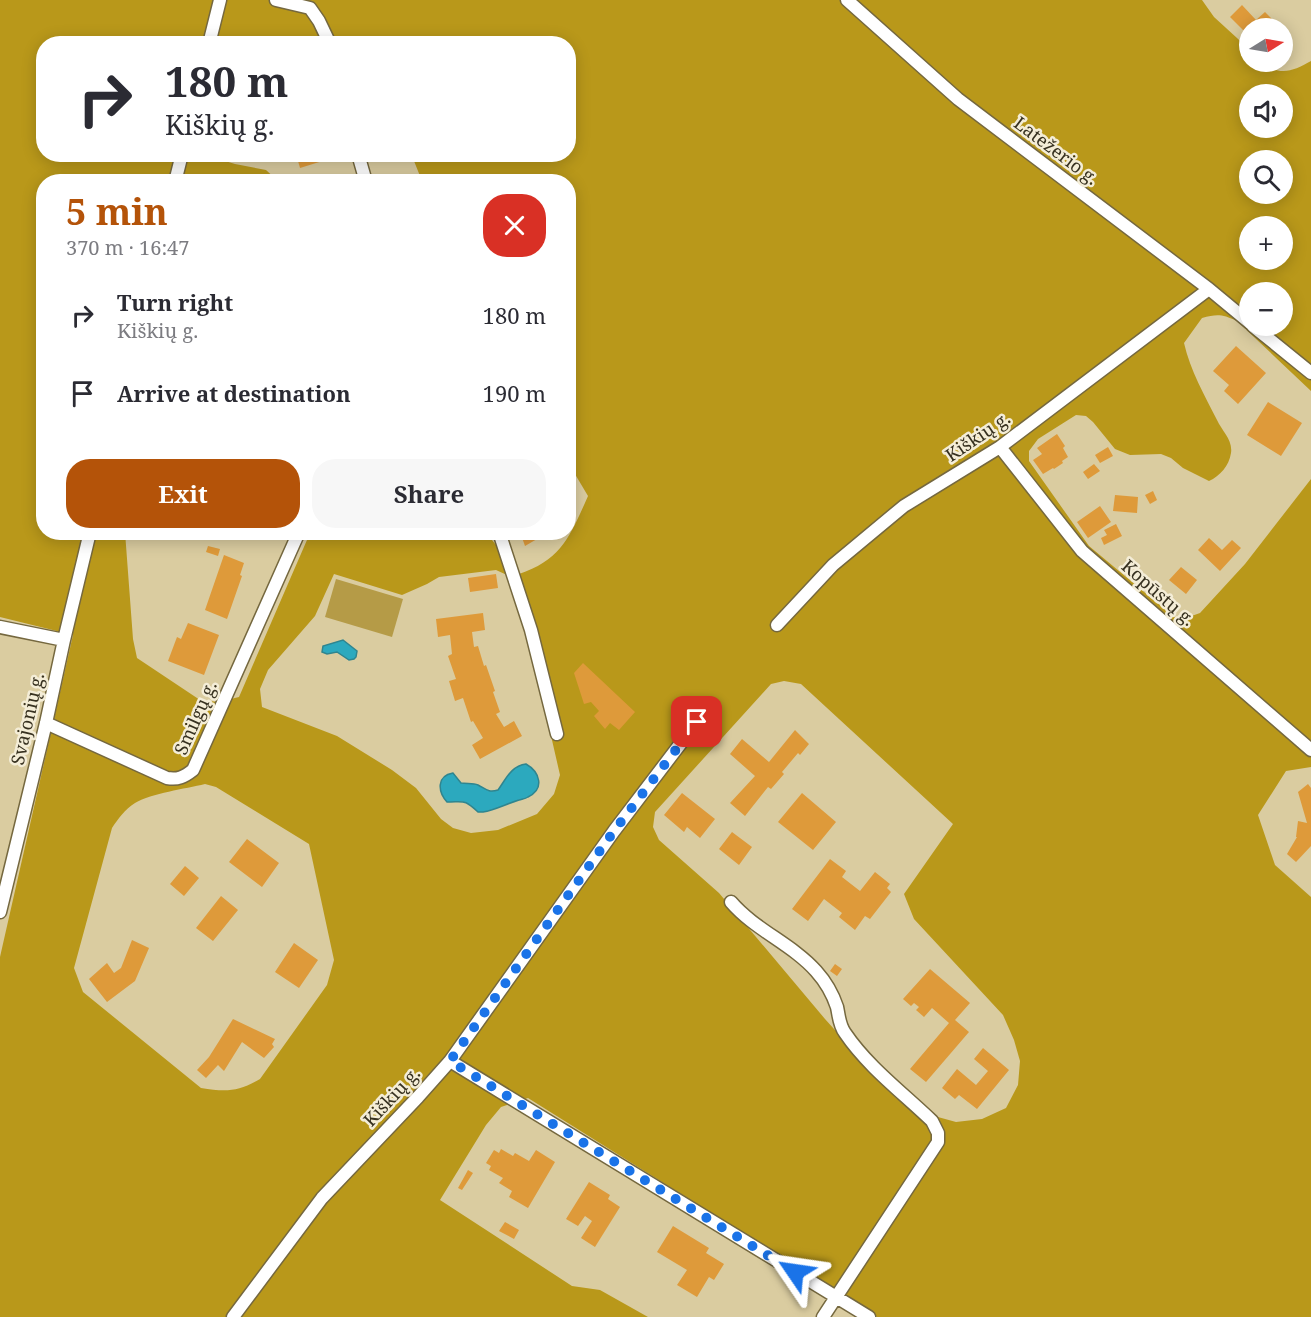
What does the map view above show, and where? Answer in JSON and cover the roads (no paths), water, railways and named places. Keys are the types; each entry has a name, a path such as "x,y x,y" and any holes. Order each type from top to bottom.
{"street":[{"path":"211,36 220,0"},
{"path":"276,0 310,8 326,36"},
{"name":"Latežerio g.","path":"847,0 958,99 1239,314"},
{"name":"Kiškių g.","path":"777,625 833,565 904,506 1000,447 1209,289"},
{"path":"1265,336 1311,373"},
{"name":"Kopūstų g.","path":"1000,447 1082,551 1311,750"},
{"name":"Svajonių g.","path":"0,912 88,540"},
{"name":"Smilgų g.","path":"46,723 167,778 175,779 193,770 294,540"},
{"path":"501,540 531,630 557,734"},
{"path":"0,627 64,640"},
{"name":"Kiškių g.","path":"233,1317 322,1198 450,1061 614,831 697,722"},
{"path":"731,902 742,915 805,960 818,973 837,1008 838,1020 844,1032 869,1062 932,1121 938,1133 938,1142 823,1317"},
{"path":"450,1061 869,1317"}],"water":[{"path":"343,640 357,651 354,659 349,660 337,652 327,654 322,652 323,646"},
{"path":"526,764 535,771 539,780 537,790 526,798 492,810 478,812 464,802 447,802 440,789 444,777 453,773 461,783 476,784 487,790 495,791 516,767"}]}
